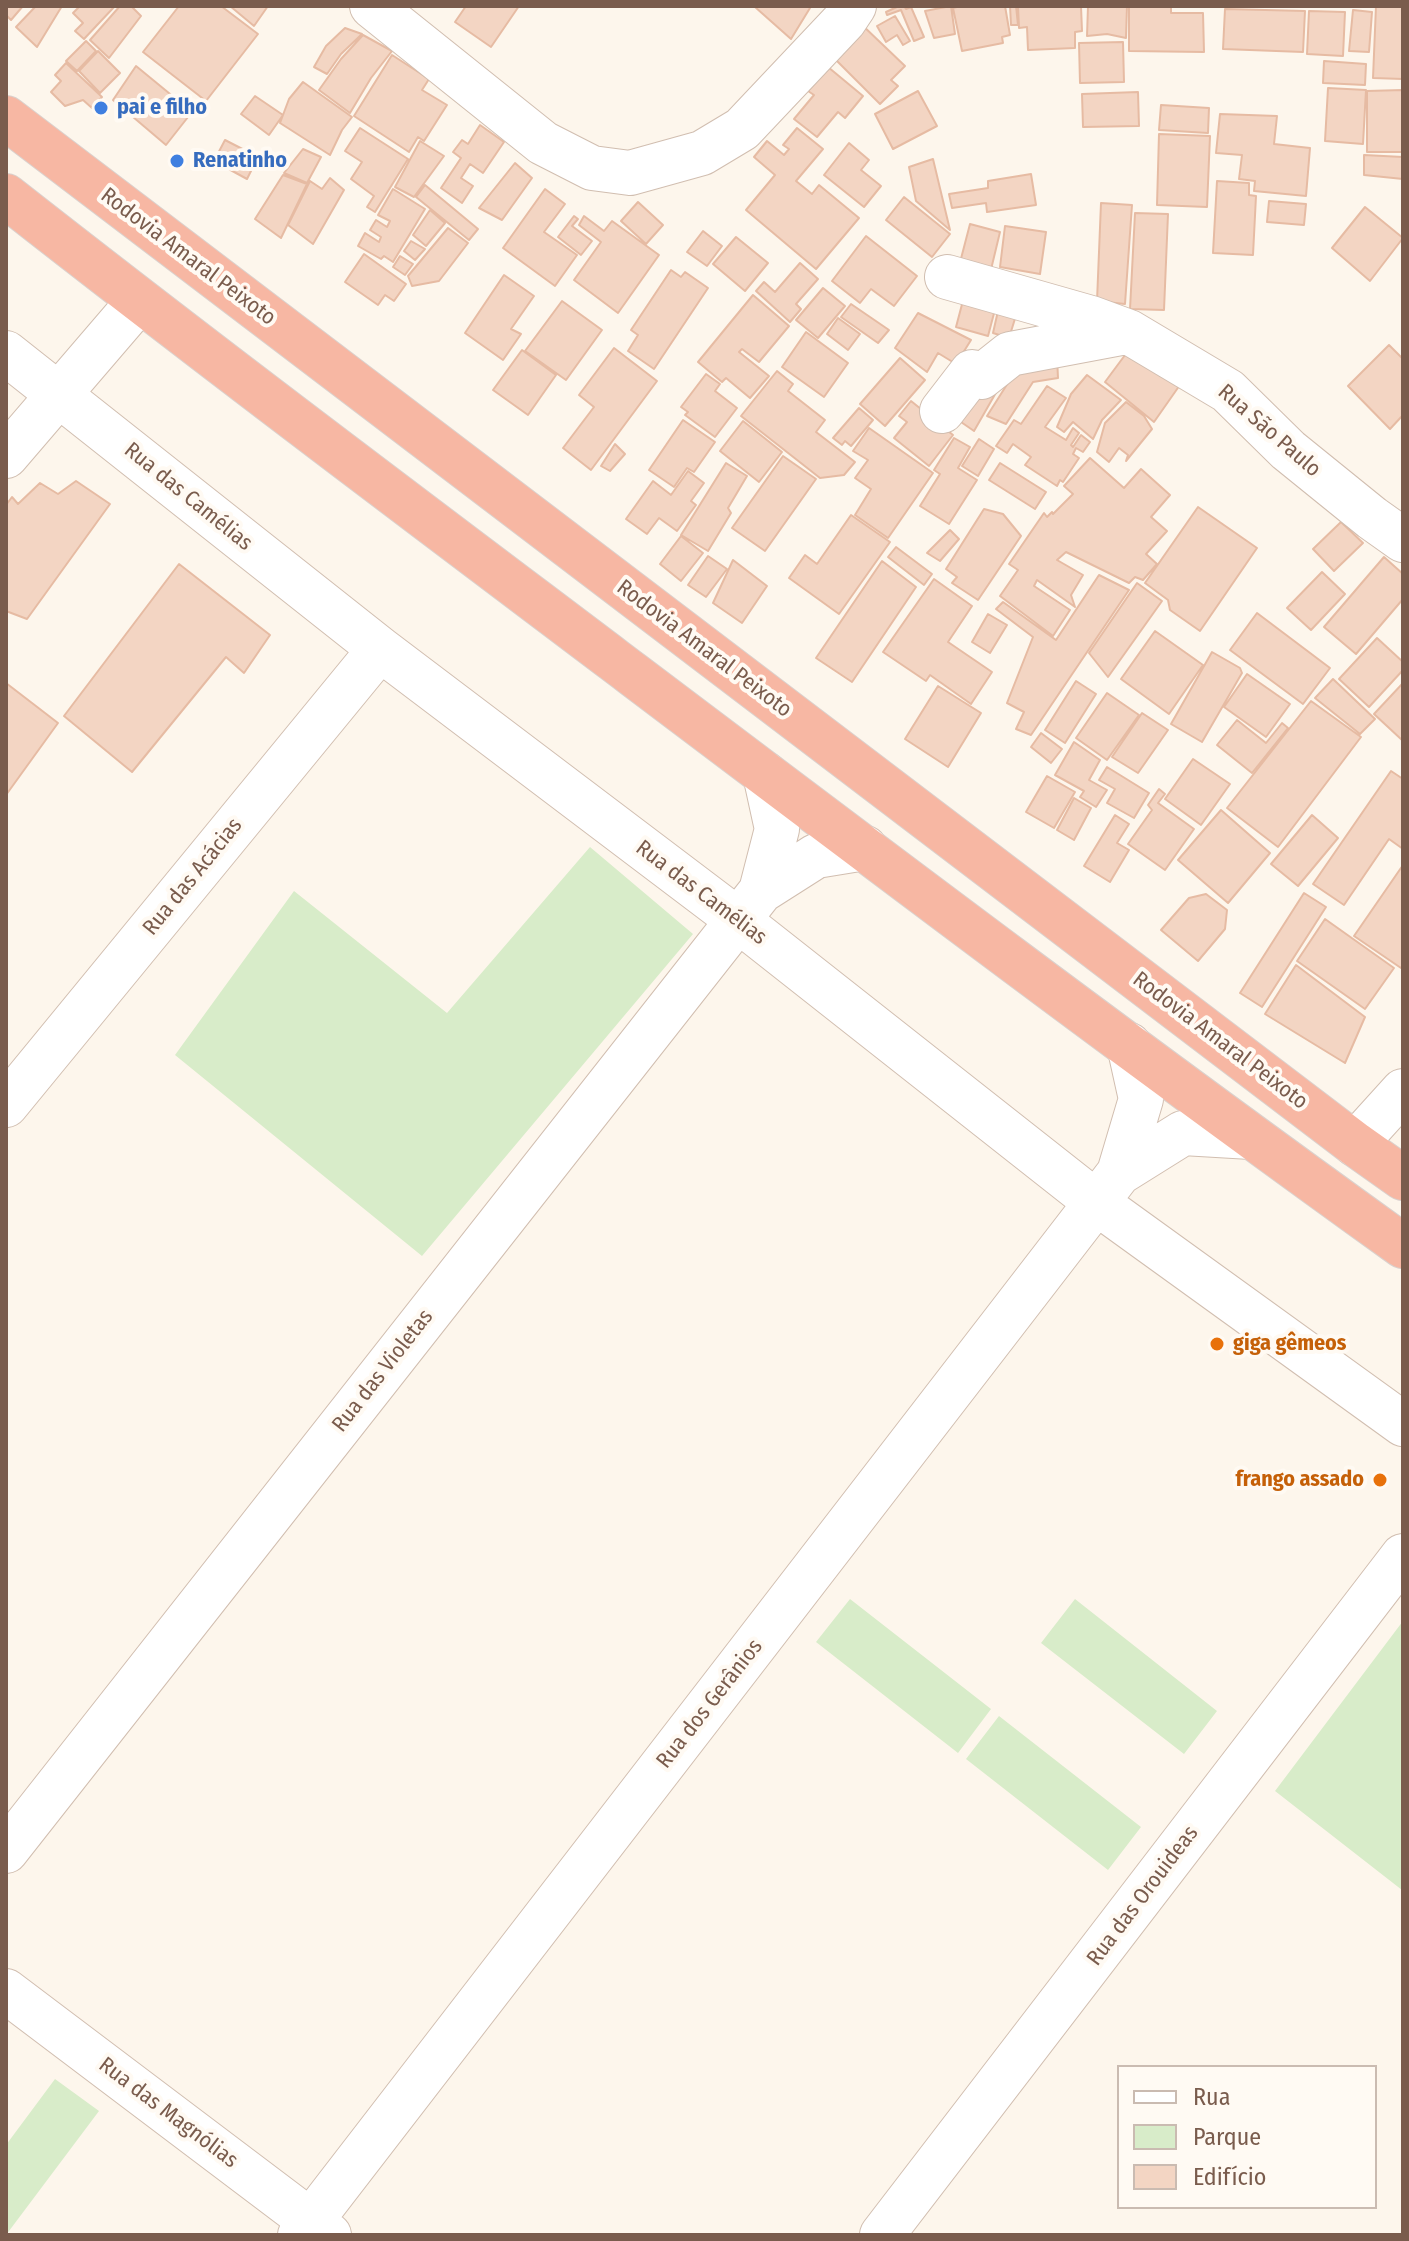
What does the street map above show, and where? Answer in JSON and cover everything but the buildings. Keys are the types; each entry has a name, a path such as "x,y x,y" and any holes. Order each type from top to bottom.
{"highway":[{"name":"Rodovia Amaral Peixoto","path":"6,118 1403,1178"},
{"path":"6,196 139,301 765,774 1251,1137 1403,1246"}],"street":[{"path":"372,6 543,143 592,168 630,173 702,153 742,129 844,21 854,6"},
{"name":"Rua São Paulo","path":"947,277 1091,318 1129,332 1228,391 1288,450 1403,540"},
{"path":"6,456 139,301"},
{"path":"942,411 972,372 981,377 1010,354 1129,332"},
{"name":"Rua das Camélias","path":"6,353 380,649 749,906 1403,1424"},
{"name":"Rua das Acácias","path":"6,1105 380,649"},
{"name":"Rua das Violetas","path":"749,906 777,829 765,774"},
{"name":"Rua das Violetas","path":"6,1851 749,906 816,856 865,848"},
{"name":"Rua dos Gerânios","path":"1108,1188 1141,1099 1129,1045"},
{"path":"1355,1144 1403,1091"},
{"name":"Rua dos Gerânios","path":"313,2230 1108,1188 1183,1133 1251,1137"},
{"name":"Rua das Orouideas","path":"882,2235 1403,1556"},
{"name":"Rua das Magnólias","path":"6,1991 313,2230"}],"green space":[{"path":"590,847 693,934 422,1256 175,1055 294,891 447,1013"},
{"path":"850,1599 991,1709 958,1753 816,1642"},
{"path":"1075,1599 1217,1711 1184,1754 1041,1643"},
{"path":"1403,1621 1403,1889 1402,1890 1275,1791"},
{"path":"999,1716 1141,1827 1108,1870 966,1759"},
{"path":"55,2079 99,2111 6,2235 6,2145"}],"place":[{"name":"pai e filho","path":"101,108"},
{"name":"Renatinho","path":"177,161"},
{"name":"giga gêmeos","path":"1217,1344"},
{"name":"frango assado","path":"1380,1480"}]}
